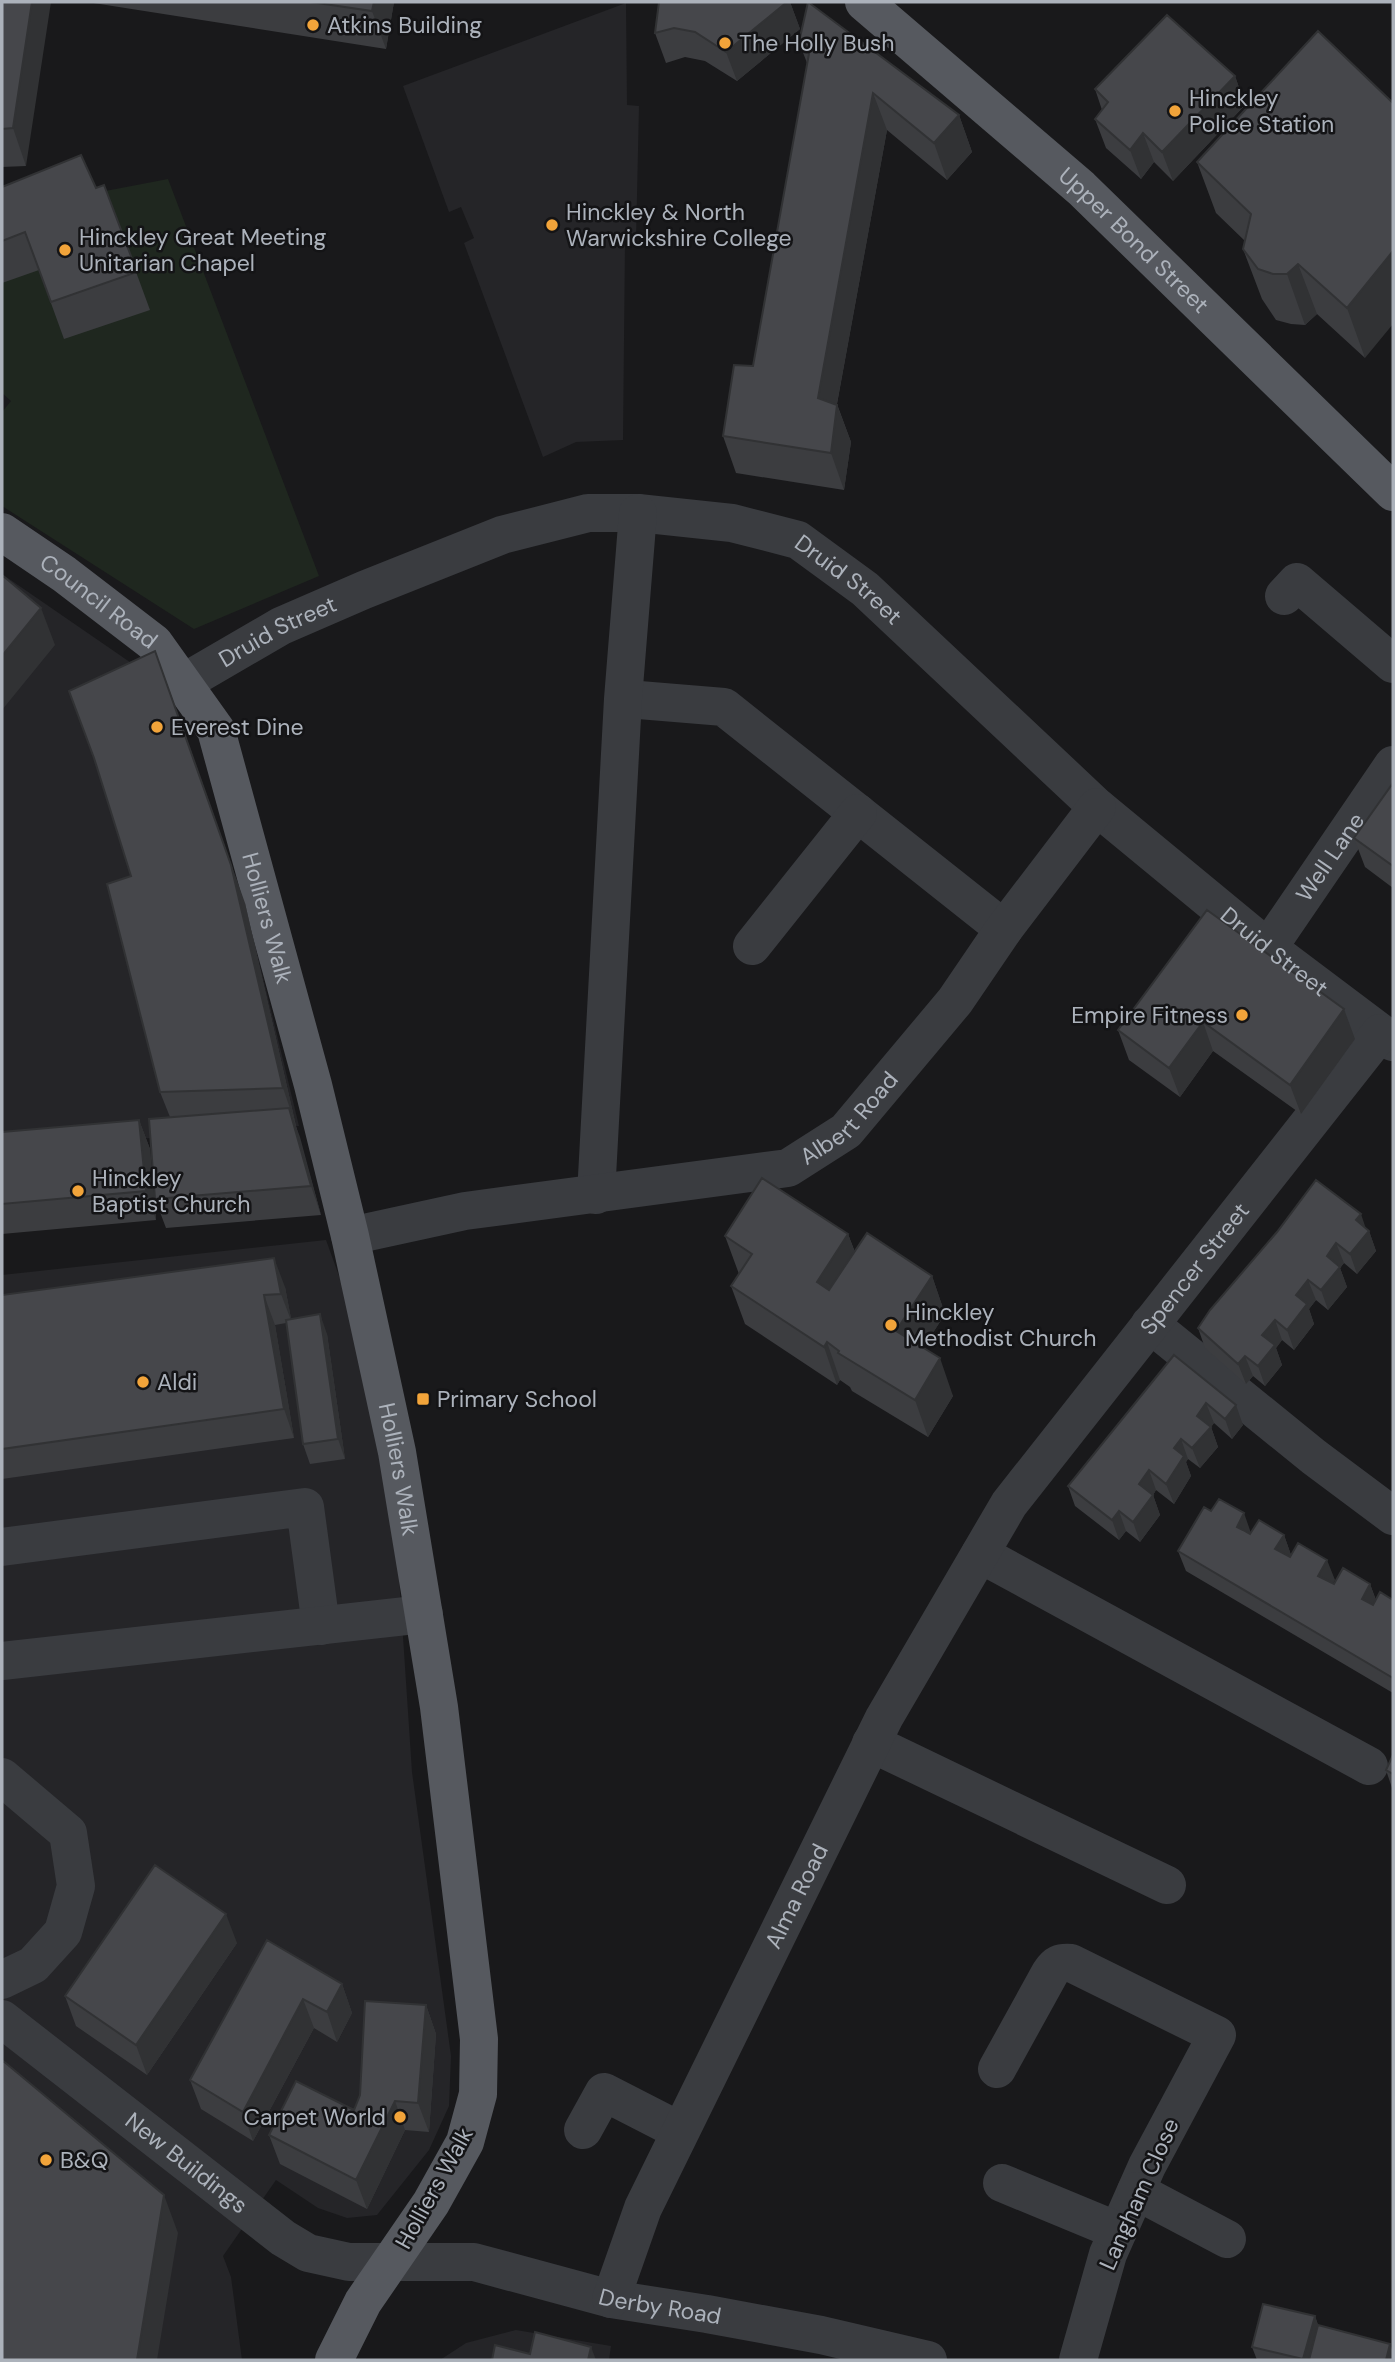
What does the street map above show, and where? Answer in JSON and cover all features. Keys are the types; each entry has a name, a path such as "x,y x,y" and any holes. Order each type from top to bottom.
{"main road":[{"name":"Upper Bond Street","path":"864,2 1081,188 1393,492"},
{"name":"Council Road","path":"2,532 75,582 154,643 183,683"},
{"name":"Holliers Walk","path":"183,683 216,730 313,1085 350,1237 397,1452 424,1614 441,1721 480,2039 475,2107 465,2142 431,2203 363,2302 334,2360"}],"street":[{"name":"Druid Street","path":"183,683 281,626 364,590 502,535 588,513 638,513 732,523 798,540 865,589 1097,807 1268,948 1386,1038"},
{"path":"596,1195 623,699 638,513"},
{"path":"1284,596 1297,582 1393,664"},
{"path":"639,700 724,707 1004,929"},
{"name":"Well Lane","path":"1268,948 1393,765"},
{"name":"Albert Road","path":"350,1237 465,1211 788,1168 846,1132 954,1001 1004,929 1097,807"},
{"path":"752,946 858,813"},
{"name":"Spencer Street","path":"1009,1504 1150,1324 1386,1038"},
{"path":"1150,1324 1314,1457 1393,1516"},
{"name":"Alma Road","path":"611,2299 643,2208 871,1743 1009,1504"},
{"path":"2,1547 305,1507 321,1626"},
{"path":"980,1554 1370,1766"},
{"path":"2,1661 424,1614"},
{"path":"871,1743 1167,1885"},
{"path":"2,1777 68,1833 76,1886 63,1932 33,1965 2,1980"},
{"name":"Langham Close","path":"997,2069 1056,1964 1071,1964 1217,2035 1136,2192 1108,2253 1078,2360"},
{"name":"New Buildings","path":"2,2019 283,2238 308,2253 349,2262 392,2261"},
{"path":"583,2130 604,2092 680,2132"},
{"path":"1002,2183 1118,2231"},
{"path":"1136,2192 1227,2239"},
{"name":"Derby Road","path":"392,2261 474,2262 611,2299 818,2348 928,2360"}],"shaded area":[{"name":"Hinckley & North Warwickshire College","path":"626,3 627,105 639,106 636,240 625,241 623,440 576,442 543,457 464,243 474,238 461,207 449,212 403,86"},
{"path":"168,179 319,576 194,629 2,506 2,412 11,401 2,393 2,230 95,193"},
{"path":"2,574 169,689 245,903 299,1126 2,1150"},
{"path":"326,1240 388,1411 412,1772 451,2056 449,2106 429,2150 377,2215 347,2218 318,2208 276,2180 223,2256 231,2277 242,2360 2,2360 2,1275"},
{"path":"516,2330 611,2346 609,2360 440,2360 466,2343"}],"building":[{"path":"2,2 32,2 13,128 2,129"},
{"path":"311,2 374,2 372,11"},
{"path":"659,2 787,2 726,52 695,32 674,28 655,33"},
{"path":"808,2 959,115 934,143 873,93 818,398 837,405 831,453 723,436 734,365 753,366 810,48 799,42"},
{"name":"Hinckley Police Station","path":"1167,15 1235,76 1162,152 1143,133 1130,150 1095,119 1108,102 1095,89"},
{"path":"1318,31 1393,103 1393,251 1347,308 1298,264 1287,274 1273,274 1258,269 1243,249 1251,214 1197,162"},
{"name":"Hinckley Great Meeting Unitarian Chapel","path":"81,155 96,188 104,185 137,272 51,302 25,232 2,241 2,187"},
{"path":"2,575 41,608 2,656"},
{"path":"155,651 231,865 283,1088 160,1092 107,884 131,876 94,758 69,691"},
{"path":"1393,783 1393,866 1354,838"},
{"name":"Empire Fitness","path":"1207,910 1344,1009 1290,1085 1203,1022 1169,1068 1118,1030"},
{"path":"289,1108 311,1186 155,1199 149,1119"},
{"path":"139,1120 146,1191 2,1204 2,1132"},
{"name":"Hinckley Methodist Church","path":"762,1178 848,1234 817,1282 829,1290 867,1233 932,1276 896,1331 940,1358 915,1400 838,1353 839,1351 827,1342 824,1347 731,1286 752,1254 725,1236"},
{"path":"1316,1180 1361,1214 1356,1220 1369,1231 1350,1254 1336,1243 1327,1256 1340,1267 1321,1290 1308,1280 1296,1295 1307,1304 1287,1330 1275,1320 1262,1335 1275,1345 1258,1366 1245,1356 1238,1364 1198,1328"},
{"name":"Aldi","path":"274,1258 281,1294 264,1295 284,1409 2,1449 2,1295"},
{"path":"320,1314 338,1439 303,1444 286,1320"},
{"path":"1174,1355 1236,1405 1225,1419 1206,1403 1197,1416 1211,1427 1192,1448 1181,1439 1177,1444 1174,1448 1184,1456 1166,1484 1149,1470 1139,1484 1153,1495 1133,1522 1119,1511 1112,1520 1068,1486"},
{"path":"1219,1499 1244,1513 1237,1527 1250,1534 1259,1520 1284,1535 1275,1549 1290,1557 1298,1543 1327,1560 1318,1576 1334,1584 1343,1568 1370,1584 1362,1599 1373,1605 1380,1592 1393,1600 1393,1678 1178,1551 1204,1507 1211,1511"},
{"path":"1393,1755 1393,1774 1386,1770"},
{"path":"155,1865 226,1914 136,2045 65,1996"},
{"path":"267,1940 342,1984 327,2012 303,1999 243,2112 190,2080"},
{"path":"365,2001 426,2005 418,2103 395,2101 356,2180 269,2135 296,2081 354,2110 360,2095"},
{"name":"B&Q","path":"2,2060 164,2195 137,2360 2,2360"},
{"path":"1263,2304 1315,2316 1303,2359 1252,2347"},
{"path":"1318,2325 1390,2344 1386,2360 1309,2360"},
{"path":"535,2332 591,2347 588,2360 492,2360 495,2345 530,2354"}],"place":[{"name":"Atkins Building","path":"313,25"},
{"name":"The Holly Bush","path":"725,43"},
{"name":"Hinckley Police Station","path":"1175,111"},
{"name":"Hinckley & North Warwickshire College","path":"552,225"},
{"name":"Hinckley Great Meeting Unitarian Chapel","path":"65,250"},
{"name":"Everest Dine","path":"157,727"},
{"name":"Empire Fitness","path":"1242,1015"},
{"name":"Hinckley Baptist Church","path":"78,1191"},
{"name":"Hinckley Methodist Church","path":"891,1325"},
{"name":"Aldi","path":"143,1382"},
{"name":"Primary School","path":"423,1399"},
{"name":"Carpet World","path":"400,2117"},
{"name":"B&Q","path":"46,2160"}]}
